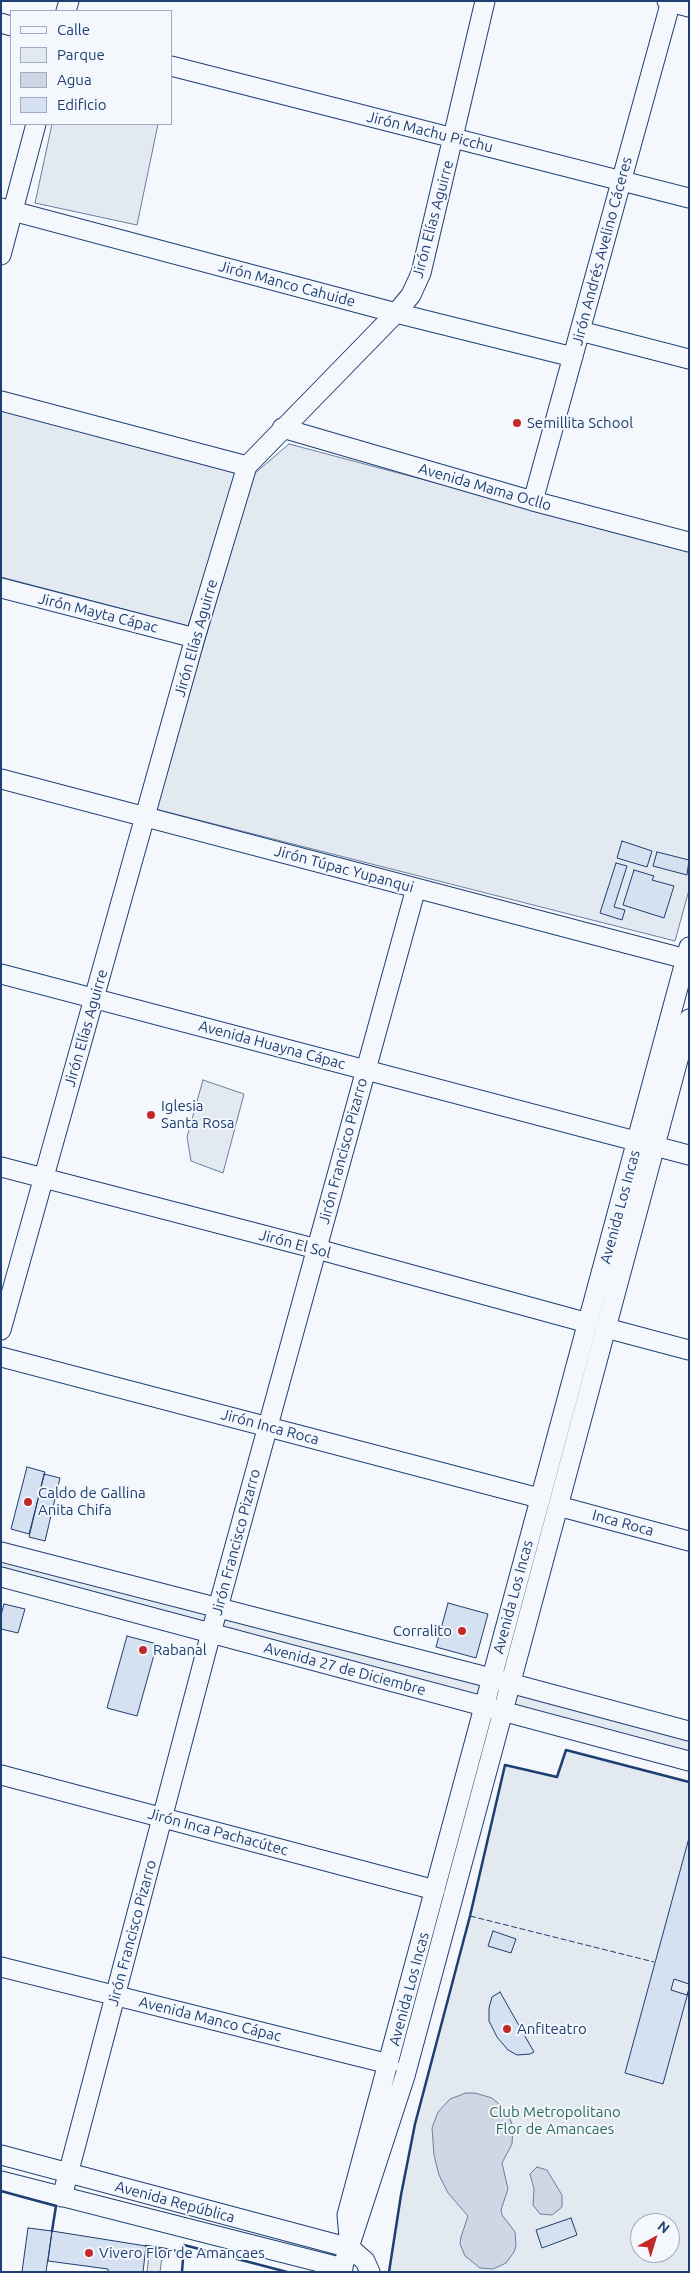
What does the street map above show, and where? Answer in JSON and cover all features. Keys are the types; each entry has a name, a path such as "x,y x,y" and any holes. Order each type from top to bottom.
{"street":[{"name":"Jirón Elías Aguirre","path":"1,1330 195,638 247,466 396,313 410,295 421,273 485,1"},
{"path":"669,2 689,7"},
{"name":"Jirón Andrés Avelino Cáceres","path":"534,501 669,2"},
{"name":"Jirón Machu Picchu","path":"172,66 689,198"},
{"path":"1,255 7,209 36,125"},
{"name":"Jirón Manco Cahuide","path":"7,209 396,313 573,357"},
{"path":"580,330 689,359"},
{"path":"1,401 247,466"},
{"name":"Avenida Mama Ocllo","path":"282,428 534,501 689,542"},
{"name":"Jirón Mayta Cápac","path":"1,588 195,638"},
{"name":"Jirón Túpac Yupanqui","path":"1,779 416,888 687,953"},
{"name":"Jirón Francisco Pizarro","path":"62,2197 211,1633 416,888"},
{"name":"Avenida Los Incas","path":"350,2248 404,2076 500,1680 539,1498 638,1141 687,953"},
{"name":"Avenida Huayna Cápac","path":"1,974 689,1155"},
{"name":"Avenida Los Incas","path":"500,1680 558,1506 689,1019"},
{"name":"Jirón El Sol","path":"1,1167 317,1249 588,1323"},
{"path":"606,1328 689,1350"},
{"name":"Jirón Inca Roca","path":"1,1357 539,1498"},
{"name":"Inca Roca","path":"558,1506 689,1541"},
{"name":"Avenida 27 de Diciembre","path":"1,1552 500,1680 689,1732"},
{"name":"Avenida 27 de Diciembre","path":"1,1577 689,1761"},
{"name":"Avenida Los Incas","path":"350,2248 347,2215 435,1890 493,1709"},
{"name":"Jirón Inca Pachacútec","path":"1,1775 435,1890"},
{"name":"Avenida Manco Cápac","path":"1,1966 389,2064"},
{"name":"Avenida República","path":"1,2156 350,2248"},
{"name":"Avenida República","path":"1,2181 342,2270"},
{"path":"342,2270 350,2248 365,2261 370,2272"}],"green space":[{"path":"52,125 158,125 137,225 35,203"},
{"path":"1,409 238,473 188,626 1,577"},
{"path":"289,444 689,550 689,890 675,941 155,809 254,474"},
{"path":"203,1080 244,1094 223,1173 191,1161 187,1137"},
{"path":"1,1558 213,1614 210,1626 1,1572"},
{"path":"222,1616 484,1686 481,1699 218,1629"},
{"path":"515,1690 689,1737 689,1754 511,1707"},
{"name":"Club Metropolitano Flor de Amancaes","path":"566,1750 689,1782 689,2272 389,2272 401,2195 415,2124 470,1916 505,1765 557,1777"},
{"path":"150,2247 163,2249 160,2272 147,2272"}],"water":[{"path":"466,2093 475,2093 492,2098 506,2110 513,2126 512,2144 502,2163 508,2189 501,2210 502,2215 515,2232 516,2246 506,2263 493,2269 480,2268 465,2256 460,2244 468,2216 448,2193 439,2175 434,2155 432,2128 438,2112 450,2099"},
{"path":"537,2167 547,2170 562,2195 562,2207 552,2215 540,2214 533,2205 534,2189 530,2174"}],"building":[{"path":"622,841 652,851 647,867 617,858"},
{"path":"657,852 689,860 687,875 653,866"},
{"path":"616,863 627,866 614,907 625,910 622,920 600,913"},
{"path":"634,870 654,876 652,880 674,886 664,918 623,905"},
{"name":"Caldo de Gallina Anita Chifa","path":"27,1467 45,1472 29,1534 11,1529"},
{"path":"44,1474 60,1478 45,1541 29,1537"},
{"name":"Corralito","path":"448,1603 488,1614 476,1658 436,1647"},
{"path":"4,1604 25,1609 18,1633 1,1629 1,1615"},
{"path":"127,1636 157,1644 137,1716 107,1708"},
{"path":"689,1838 689,1984 674,1979 671,1990 687,1995 689,1989 663,2084 625,2073"},
{"path":"493,1931 516,1939 511,1953 488,1946"},
{"name":"Anfiteatro","path":"500,1992 534,2052 517,2055 508,2050 497,2037 489,2021 489,2008 492,1997"},
{"path":"571,2218 577,2235 542,2248 536,2230"},
{"path":"28,2228 52,2231 46,2272 22,2272"},
{"path":"52,2231 146,2246 143,2272 108,2272 108,2269 48,2261"}],"fence":[{"path":"470,1916 654,1962"}],"wall":[{"path":"389,2272 401,2195 415,2124 470,1916 505,1765 557,1777 566,1750 689,1782"},
{"path":"1,2191 56,2206 52,2231"},
{"path":"182,2272 184,2245 287,2272"},
{"path":"146,2246 184,2252"}],"place":[{"name":"Semillita School","path":"517,423"},
{"name":"Iglesia Santa Rosa","path":"151,1115"},
{"name":"Caldo de Gallina Anita Chifa","path":"28,1502"},
{"name":"Corralito","path":"462,1631"},
{"name":"Rabanal","path":"143,1650"},
{"name":"Anfiteatro","path":"507,2029"},
{"name":"Vivero Flor de Amancaes","path":"89,2253"}]}
